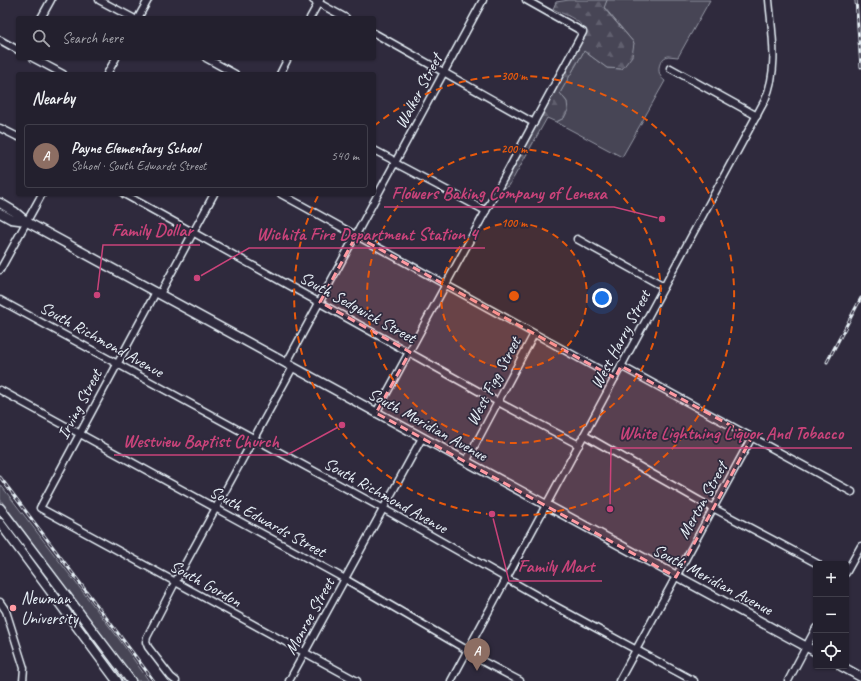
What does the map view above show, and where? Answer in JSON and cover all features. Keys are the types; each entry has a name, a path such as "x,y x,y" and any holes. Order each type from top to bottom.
{"main road":[{"name":"South Meridian Avenue","path":"0,203 15,212 27,222 813,650"},
{"name":"South Meridian Avenue","path":"0,212 12,219 27,222"},
{"path":"0,508 132,681"},
{"path":"0,523 117,681"},
{"path":"846,669 861,677"}],"street":[{"path":"42,16 51,0"},
{"path":"99,0 129,16"},
{"path":"139,16 148,0"},
{"name":"Walker Street","path":"176,681 171,677 148,647 146,642 147,637 253,438 320,302 483,0"},
{"path":"376,413 583,32 526,0"},
{"name":"West Harry Street","path":"451,681 757,116 768,93 774,66 774,50 769,0"},
{"path":"311,16 317,1 343,16"},
{"path":"376,34 534,122"},
{"path":"0,40 16,49"},
{"path":"38,60 59,72"},
{"path":"108,72 115,60"},
{"path":"210,60 231,72"},
{"path":"281,72 287,60"},
{"path":"670,68 757,116"},
{"path":"0,128 16,136"},
{"path":"376,151 391,159 395,163 486,211"},
{"path":"0,270 41,196"},
{"name":"South Sedgwick Street","path":"128,196 498,402 579,445"},
{"name":"Irving Street","path":"41,509 40,508 117,363 213,196"},
{"path":"285,196 614,378"},
{"path":"578,239 664,287"},
{"name":"South Richmond Avenue","path":"0,300 384,509 694,681"},
{"name":"West Figg Street","path":"466,462 534,334"},
{"path":"621,366 852,492"},
{"name":"South Edwards Street","path":"0,390 345,579 468,650 471,655 520,681"},
{"path":"584,435 713,508 813,561"},
{"name":"Monroe Street","path":"289,681 422,438"},
{"name":"Merton Street","path":"620,681 752,438"},
{"name":"South Gordon","path":"41,509 357,681"},
{"path":"849,568 861,546"},
{"path":"0,602 6,611 24,668 23,681"},
{"path":"788,681 813,633"}],"highlighted area":[{"path":"356,236 615,378 621,366 752,437 676,577 376,413 410,352 320,302"}],"green space":[{"path":"569,0 607,0 604,8 634,43 632,56 622,69 607,68 584,51 560,93 567,102 568,110 564,118 556,122 547,118 509,186 502,189 586,34 581,25 568,16 553,9 556,2"},
{"path":"607,0 710,0 678,57 668,56 664,58 660,64 659,72 665,81 622,157 556,122 564,118 567,102 560,93 584,51 607,68 622,69 634,43 604,7"},
{"path":"0,484 119,639 149,681 136,681 0,499"},
{"path":"0,513 42,568 43,573 38,571 0,519"},
{"path":"52,587 58,589 127,681 120,681"}],"railway":[{"path":"856,0 861,67"},
{"path":"827,362 861,298"},
{"path":"0,477 154,681"}],"place":[{"name":"Flowers Baking Company of Lenexa","path":"662,219"},
{"name":"Wichita Fire Department Station 4","path":"197,278"},
{"name":"Family Dollar","path":"97,295"},
{"name":"Westview Baptist Church","path":"342,425"},
{"name":"White Lightning Liquor And Tobacco","path":"610,509"},
{"name":"Family Mart","path":"492,514"},
{"name":"Newman University","path":"13,608"},
{"name":"Payne Elementary School","path":"477,671"}]}
